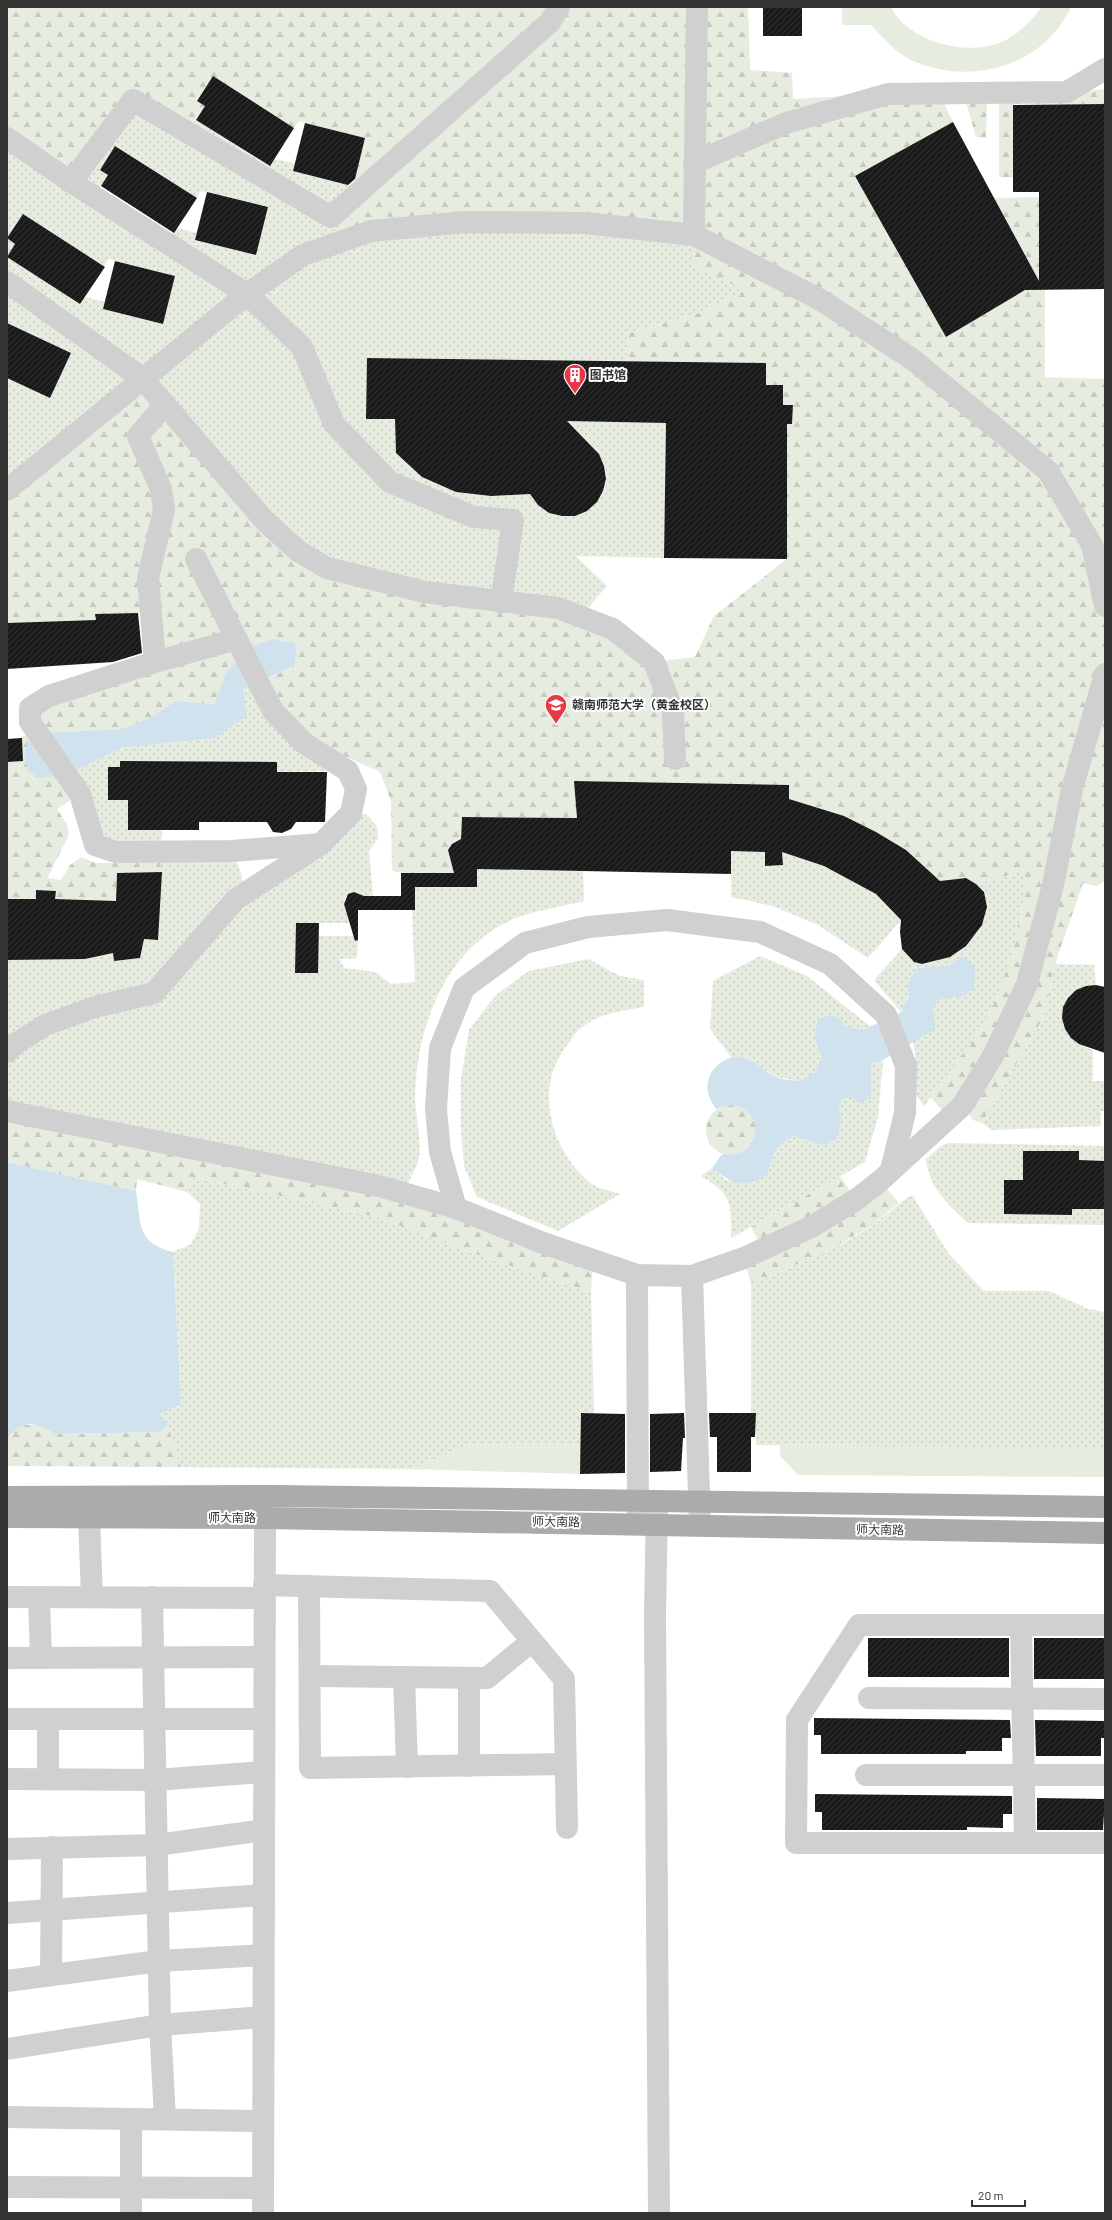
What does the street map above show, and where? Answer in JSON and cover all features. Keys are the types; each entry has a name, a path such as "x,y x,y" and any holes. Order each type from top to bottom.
{"main road":[{"name":"师大南路","path":"7,1497 275,1496 1105,1507"},
{"name":"师大南路","path":"7,1517 265,1518 1105,1533"}],"street":[{"path":"71,182 133,100 331,217 550,22 559,7"},
{"path":"694,235 697,7"},
{"path":"694,163 786,123 888,94 1067,92 1105,69"},
{"path":"7,138 71,182 247,294 302,347 334,424 390,482 474,517 513,520 501,602"},
{"path":"7,490 142,378 247,294 303,255 371,231 466,222 585,223 694,235 819,299 912,359 1048,471 1092,545 1105,606"},
{"path":"7,282 142,378 265,521 298,551 327,568 425,592 558,608 613,630 654,662 673,711 675,759"},
{"path":"155,662 148,578 164,510 161,489 138,436 165,404"},
{"path":"7,1052 14,1045 45,1025 95,1007 154,993 236,899 320,844 351,813 356,789 348,771 304,743 273,711 196,559"},
{"path":"237,639 155,662 49,696 30,708 30,722 80,794 95,845 116,852 232,851 320,844"},
{"path":"7,1111 378,1186 456,1208 543,1243 637,1275 692,1276 744,1258 813,1226 856,1199 891,1170 962,1106 993,1056 1027,984 1054,885 1072,789 1104,680"},
{"path":"456,1208 440,1152 436,1108 440,1048 464,988 525,942 588,927 667,920 760,932 830,964 886,1015 906,1066 905,1113 891,1170"},
{"path":"637,1275 648,1524 655,1616 659,2213"},
{"path":"692,1276 700,1525"},
{"path":"89,1517 92,1597"},
{"path":"262,2213 265,1518"},
{"path":"310,1586 310,1768 565,1764"},
{"path":"7,1597 152,1597 264,1591 310,1586 490,1591 564,1679 566,1828"},
{"path":"40,1597 40,1658"},
{"path":"152,1597 160,2025 165,2119"},
{"path":"1105,1625 859,1625 797,1720 796,1843 1105,1843"},
{"path":"1021,1626 1025,1843"},
{"path":"311,1676 487,1678 532,1641"},
{"path":"7,1658 264,1657"},
{"path":"404,1677 407,1767"},
{"path":"469,1678 469,1766"},
{"path":"869,1698 1105,1699"},
{"path":"7,1719 264,1719"},
{"path":"48,1719 48,1779"},
{"path":"7,1779 155,1780 264,1772"},
{"path":"866,1775 1105,1776"},
{"path":"7,1849 156,1845 264,1830"},
{"path":"51,1975 52,1847"},
{"path":"7,1913 158,1901 264,1896"},
{"path":"7,1981 159,1961 263,1955"},
{"path":"7,2049 160,2025 263,2017"},
{"path":"7,2117 263,2121"},
{"path":"131,2213 132,2119"},
{"path":"7,2187 262,2188"}],"green space":[{"path":"7,7 748,7 750,70 792,73 793,99 939,93 953,122 856,176 994,198 1039,197 1039,281 1045,290 1045,377 1105,379 1105,881 1096,886 1083,883 1055,964 1045,1015 982,1123 973,1120 962,1106 949,1118 930,1097 985,1020 1026,871 976,884 966,878 940,881 876,832 844,816 789,799 789,785 574,781 577,818 462,817 461,839 452,844 448,850 459,873 401,873 392,871 391,801 380,772 307,739 281,706 269,678 295,665 297,644 274,639 220,693 215,704 175,701 152,717 121,729 45,733 67,775 80,794 57,809 67,824 69,835 47,878 61,880 70,865 81,857 96,863 114,863 116,852 161,851 162,872 117,873 115,920 98,920 98,900 55,899 56,891 36,890 36,899 7,899 7,762 23,761 22,738 34,727 30,708 155,662 145,613 96,614 96,620 7,623 7,490 142,378 654,662 695,657 714,616 787,559 787,424 792,424 793,406 783,405 783,385 766,385 766,363 626,361 628,333 698,313 743,290 692,266 337,243 331,217 353,186 365,138 299,121 294,128 213,76 197,100 205,106 186,131 133,100 71,182 7,138"},
{"path":"842,7 891,7 900,20 912,30 924,37 951,46 966,48 994,45 1006,40 1026,25 1042,7 1071,7 1059,27 1044,43 1026,56 1006,65 984,70 962,72 940,69 911,60 892,47 871,25 842,25"},
{"path":"1105,89 1105,104 1013,104 1013,177 999,177 999,92 1078,92"},
{"path":"133,100 186,131 196,120 269,166 274,159 294,163 293,171 353,186 331,217 338,243 371,231 694,235 692,266 744,290 698,313 628,333 626,361 367,358 366,419 395,419 396,453 422,477 456,492 491,496 530,494 541,508 550,513 561,516 583,512 592,506 600,498 605,488 606,477 604,465 597,452 566,421 666,423 664,558 576,556 607,586 580,617 425,592 298,551 142,378 7,490 7,378 50,398 71,353 10,324 7,327 7,257 80,304 85,297 105,302 103,309 163,324 175,276 109,259 104,266 23,214 7,238 7,138 71,182","holes":["116,146 197,198 201,191 268,207 256,255 195,240 197,233 177,228 172,235 99,189 108,175 100,170"]},
{"path":"987,100 986,138 976,137 966,102"},
{"path":"7,238 15,244 7,257"},
{"path":"259,683 273,711 348,771 277,772 276,762 121,761 120,767 108,767 108,800 128,800 128,830 162,830 161,850 232,851 241,873 244,893 351,813 366,814 377,826 378,839 369,851 373,896 364,896 354,892 345,897 344,904 350,923 296,923 296,973 318,936 358,936 357,958 340,959 344,968 376,972 391,984 415,982 412,910 415,910 415,887 476,887 477,869 583,871 584,901 518,917 488,934 468,951 452,971 439,994 429,1018 421,1044 417,1070 415,1096 420,1143 419,1157 403,1193 7,1111 7,960 85,959 113,953 114,961 140,958 144,939 158,940 161,851 95,845 67,775 121,748 215,738 243,690"},
{"path":"731,851 765,852 765,866 783,865 782,852 824,866 876,894 901,920 868,958 818,925 773,906 731,897"},
{"path":"1026,871 1018,928 1007,969 993,1006 971,1043 924,1106 915,1093 915,1052 913,1041 918,1037 936,1003 946,997 963,996 962,957 947,966 918,968 909,996 901,1012 874,980 902,949 911,960 923,964 948,956 959,949 969,941 978,930 984,919 986,907 984,896 976,884"},
{"path":"760,956 807,976 871,1027 863,1030 844,1026 815,1044 823,1057 815,1072 800,1081 777,1077 745,1057 731,1057 710,1029 713,981"},
{"path":"588,959 620,976 644,980 644,1007 612,1013 589,1022 576,1033 557,1061 551,1078 549,1097 551,1116 556,1134 564,1152 575,1168 589,1182 600,1188 620,1194 558,1231 477,1197 464,1166 461,1132 461,1079 469,1030 496,995 529,971"},
{"path":"1055,964 1094,965 1096,985 1082,988 1078,991 1071,1000 1062,1018 1065,1029 1071,1038 1093,1051 1093,1081 1105,1081 1105,1111 1101,1111 1101,1126 992,1130 982,1123 1045,1015"},
{"path":"883,1060 878,1117 865,1162 731,1238 731,1216 728,1201 719,1189 701,1176 712,1168 726,1180 768,1174 773,1155 783,1143 795,1136 825,1146 836,1139 842,1121 839,1106 842,1100 850,1096 871,1098 871,1063"},
{"path":"731,1105 741,1107 749,1112 754,1120 756,1130 754,1140 749,1148 741,1153 731,1155 721,1153 713,1148 708,1140 706,1130 708,1120 713,1112 721,1107"},
{"path":"7,1111 379,1186 593,1260 591,1293 466,1251 376,1217 192,1177 187,1192 137,1179 136,1191 7,1162"},
{"path":"948,1143 1105,1146 1105,1161 1079,1160 1023,1151 1023,1180 1004,1180 1004,1214 1072,1215 1072,1209 1105,1209 1105,1225 968,1223 946,1202 940,1194 935,1187 928,1169 926,1159 938,1148"},
{"path":"840,1176 856,1199 880,1181 899,1203 871,1226 824,1253 751,1284 744,1258 763,1250 751,1227"},
{"path":"192,1177 376,1217 466,1251 591,1293 594,1413 581,1413 581,1444 471,1443 412,1469 181,1467 168,1425 158,1414 181,1403 173,1252 191,1244 199,1229 200,1204 187,1192"},
{"path":"912,1195 949,1254 984,1291 1049,1291 1088,1309 1105,1312 1105,1448 756,1445 756,1414 751,1413 751,1284 842,1244 870,1227"},
{"path":"22,1425 40,1425 55,1434 161,1432 168,1425 181,1467 7,1466 7,1438 16,1427"},
{"path":"471,1443 581,1444 580,1474 412,1469"},
{"path":"780,1445 1105,1448 1105,1477 798,1475 780,1456"}],"water":[{"path":"274,639 297,644 295,665 243,690 247,716 215,738 121,748 67,775 39,778 28,771 24,756 27,743 45,733 121,729 152,717 175,701 215,704 227,671 252,646"},
{"path":"962,957 969,960 975,969 974,988 963,996 941,999 933,1007 935,1029 883,1060 871,1063 871,1098 859,1103 850,1096 842,1100 839,1106 842,1121 836,1139 825,1146 794,1136 778,1147 775,1151 771,1160 768,1174 753,1182 739,1183 733,1181 719,1174 712,1168 722,1154 738,1153 749,1147 754,1138 755,1127 751,1116 743,1109 732,1105 716,1109 713,1105 707,1087 711,1073 719,1064 733,1057 746,1058 776,1077 800,1081 815,1072 822,1057 816,1039 818,1020 830,1015 840,1018 844,1026 863,1030 901,1012 909,996 907,984 918,968 947,966"},
{"path":"7,1162 136,1191 140,1222 146,1237 152,1243 161,1248 173,1252 181,1404 159,1414 168,1425 161,1432 55,1434 41,1427 30,1424 18,1428 7,1438"}],"building":[{"path":"763,7 802,7 802,36 763,36"},
{"path":"213,76 294,128 270,166 196,120 205,106 197,101"},
{"path":"1105,104 1105,289 1025,290 946,337 855,176 953,122 1039,281 1039,192 1013,192 1013,105"},
{"path":"305,123 365,138 355,179 348,185 293,171"},
{"path":"115,146 197,198 174,233 101,186 108,175 100,170"},
{"path":"207,192 268,207 256,255 195,240"},
{"path":"23,214 105,267 80,304 7,257 15,244 7,238"},
{"path":"115,261 175,276 163,324 103,309"},
{"path":"7,323 71,353 50,398 7,378"},
{"path":"367,358 766,363 766,385 783,385 783,405 793,405 792,424 787,424 787,559 664,558 666,423 567,421 599,454 604,466 606,479 603,491 597,502 587,511 575,516 562,516 549,513 538,505 530,494 491,496 456,492 422,477 396,453 395,419 366,419"},
{"path":"138,613 142,653 113,662 7,669 7,623 96,620 95,614"},
{"path":"22,738 23,761 7,762 7,739"},
{"path":"120,761 277,762 277,772 327,772 325,822 296,822 291,829 282,833 273,832 267,822 199,822 199,830 128,830 128,800 108,800 108,767 120,767"},
{"path":"574,781 789,785 789,799 844,816 876,832 906,850 940,881 966,878 976,884 984,892 987,907 982,925 966,946 950,957 922,964 914,962 902,949 900,932 901,920 876,894 824,866 782,852 783,865 765,866 765,852 731,851 731,874 477,869 477,887 415,887 415,910 358,910 358,940 355,941 344,904 348,894 354,892 364,896 401,896 401,873 454,873 448,850 452,844 461,839 462,817 577,818"},
{"path":"162,872 158,940 144,939 140,958 114,961 113,953 85,959 7,960 7,899 36,899 36,890 56,891 55,899 116,901 117,873"},
{"path":"296,923 319,923 318,973 295,973"},
{"path":"1096,985 1105,987 1105,1053 1079,1044 1071,1038 1065,1029 1062,1018 1063,1007 1068,998 1076,990 1086,986"},
{"path":"1023,1151 1079,1151 1079,1160 1105,1161 1105,1209 1072,1209 1072,1215 1004,1214 1004,1180 1023,1180"},
{"path":"581,1413 625,1414 625,1473 580,1474"},
{"path":"684,1413 685,1438 683,1438 681,1471 650,1472 650,1414"},
{"path":"709,1413 756,1413 755,1437 751,1437 751,1472 717,1472 717,1437 710,1437"},
{"path":"868,1638 1009,1638 1009,1677 868,1677"},
{"path":"1034,1638 1105,1638 1105,1679 1034,1679"},
{"path":"814,1718 1010,1720 1011,1738 1002,1738 1002,1751 966,1751 966,1754 821,1754 821,1735 814,1735"},
{"path":"1035,1720 1105,1721 1105,1738 1101,1738 1101,1756 1036,1756"},
{"path":"815,1794 1012,1796 1012,1814 1003,1814 1003,1828 967,1827 967,1830 822,1830 822,1812 815,1812"},
{"path":"1037,1798 1105,1799 1103,1830 1037,1830"}],"place":[{"name":"图书馆","path":"575,394"},
{"name":"赣南师范大学（黄金校区）","path":"556,724"}]}
